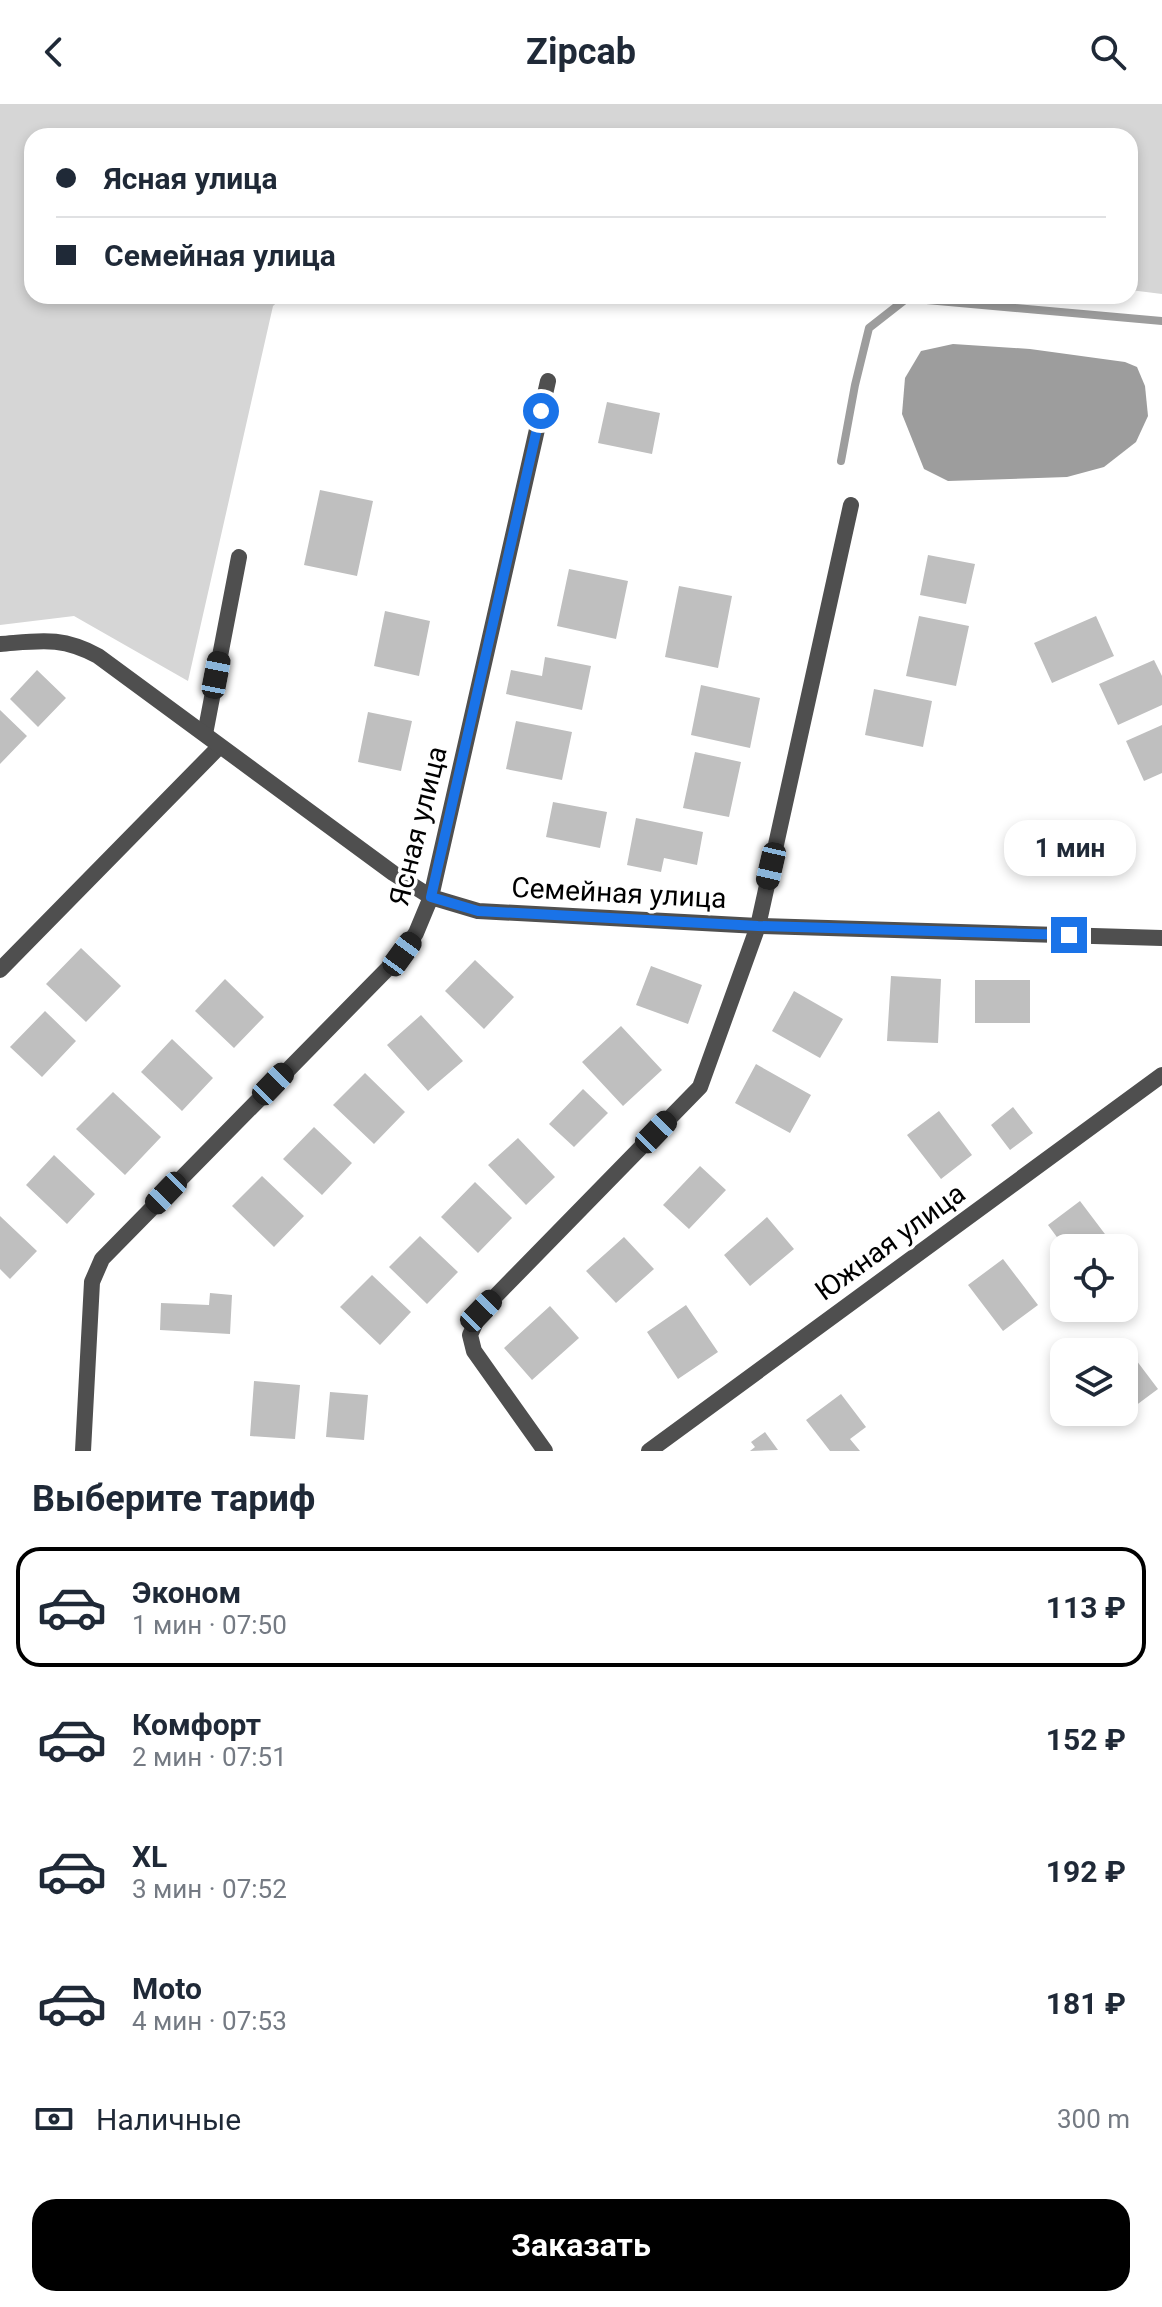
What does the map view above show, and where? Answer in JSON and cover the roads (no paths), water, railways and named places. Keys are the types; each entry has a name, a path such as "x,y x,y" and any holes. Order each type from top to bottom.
{"street":[{"name":"Ясная улица","path":"83,1451 92,1282 102,1259 402,954 416,933 431,897 548,381"},
{"path":"545,1451 474,1351 470,1335 481,1311 700,1087 758,926 851,505"},
{"path":"205,734 239,557"},
{"name":"Семейная улица","path":"0,644 50,640 76,644 98,656 393,873 431,897 478,911 758,926 1162,938"},
{"path":"0,970 219,747"},
{"name":"Южная улица","path":"649,1451 1162,1075"}],"waterway":[{"path":"841,461 869,328 900,304"},
{"path":"972,304 1162,321"}]}
